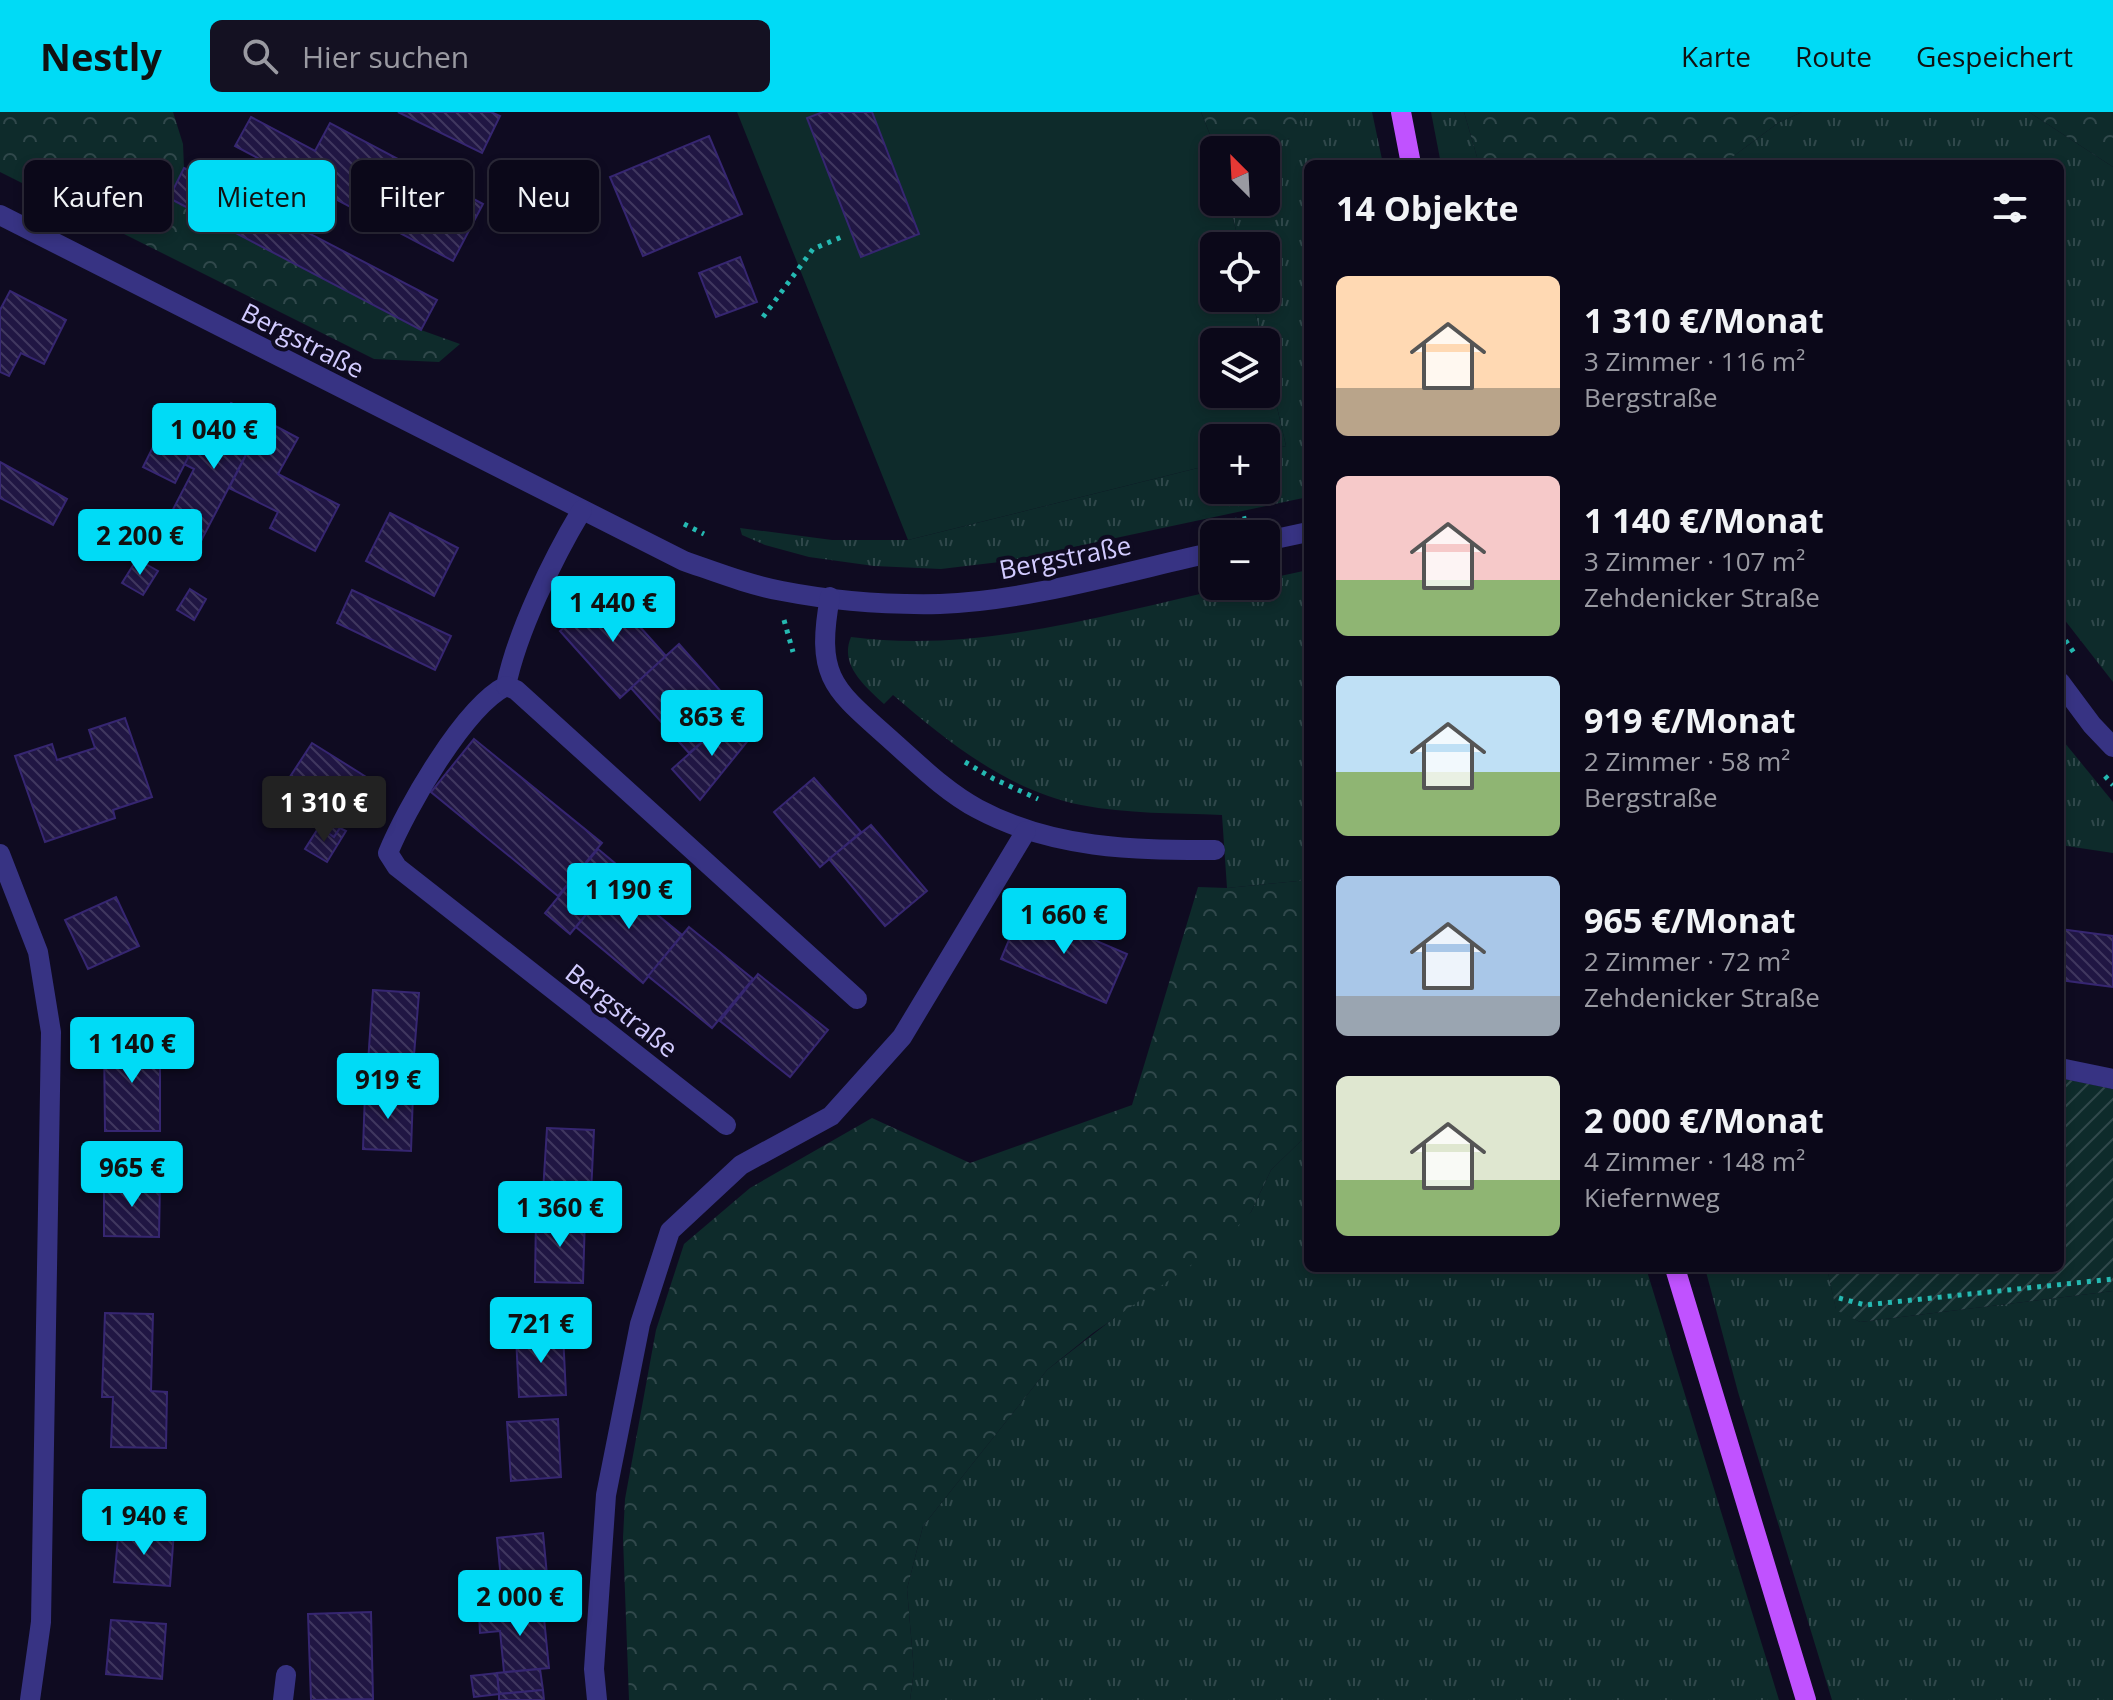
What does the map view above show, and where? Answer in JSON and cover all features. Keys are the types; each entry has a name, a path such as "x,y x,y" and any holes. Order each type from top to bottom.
{"main road":[{"path":"1401,112 1410,160"},
{"path":"1676,1272 1806,1700"}],"street":[{"name":"Bergstraße","path":"0,215 684,561 783,591 881,602 941,604 998,597 1200,555"},
{"path":"582,510 560,548 512,656 506,686 516,690 857,999"},
{"path":"1280,538 1304,533"},
{"path":"830,597 823,644 826,664 835,684 852,705 939,782 976,808 1026,831 1077,844 1119,849 1215,850"},
{"name":"Bergstraße","path":"506,686 493,693 455,738 404,815 388,853 397,867 726,1125"},
{"path":"2064,687 2113,747"},
{"path":"597,1700 594,1669 606,1495 640,1324 670,1231 741,1165 831,1116 892,1049 909,1027 1026,831"},
{"path":"0,854 38,952 51,1032 41,1622 30,1700"},
{"path":"2064,1069 2113,1079"},
{"path":"283,1700 286,1675"}],"path":[{"path":"763,317 813,249 844,236"},
{"path":"1238,520 1248,518"},
{"path":"678,521 716,538"},
{"path":"958,757 994,779 1051,803"},
{"path":"1839,1298 1865,1305 2113,1279"}],"green space":[{"path":"0,112 173,112 183,144 184,168 172,192 172,160 24,160 24,184 0,172"},
{"path":"737,112 1201,112 1210,136 1200,136 1200,216 1232,216 1236,232 1200,232 1200,312 1255,312 1259,328 1200,328 1200,408 1277,408 1286,446 1280,448 1280,424 1200,424 1200,467 908,540"},
{"path":"1201,112 1305,112 1291,138 1280,141 1280,136 1210,136"},
{"path":"1305,112 1372,112 1382,160 1304,160 1304,498 1280,503 1280,448 1286,446 1277,408 1280,408 1280,328 1259,328 1255,312 1280,312 1280,232 1236,232 1232,216 1280,216 1280,141 1290,138"},
{"path":"1431,112 1464,112 1478,160 1440,160"},
{"path":"1464,112 1802,112 1778,123 1728,160 1478,160"},
{"path":"1802,112 2029,112 2113,167 2113,682 2064,619 2064,160 1728,160 1778,123"},
{"path":"2029,112 2113,112 2113,167"},
{"path":"172,200 188,208 188,232 234,232 421,330 460,344 439,362 374,359 120,232 172,232"},
{"path":"1200,467 1200,504 1275,504 1008,561 941,569 874,566 809,557 765,545 742,535 740,528 832,540 908,540"},
{"path":"1304,571 1304,880 1227,888 1222,815 1098,808 1054,798 1028,788 957,747 893,695 884,704 856,674 848,657 851,637 900,641 948,640 1045,628 1200,594 1200,600 1280,600 1280,576"},
{"path":"2064,742 2113,802 2113,853 2064,846"},
{"path":"1304,880 1304,1138 1271,1170 1251,1212 1220,1245 1093,1333 1047,1370 923,1526 907,1589 914,1671 910,1700 629,1700 623,1538 625,1499 656,1330 684,1244 750,1188 872,1118 970,1163 1132,1105 1198,887 1227,888"},
{"path":"2064,1079 2113,1089 2113,1291 1860,1322 1836,1310 1828,1272 2064,1272"},
{"path":"1304,1138 1304,1272 1647,1272 1779,1700 910,1700 914,1671 907,1589 923,1526 1047,1370 1251,1212 1271,1170"},
{"path":"1706,1272 1828,1272 1836,1309 1860,1322 2113,1291 2113,1700 1832,1700 1738,1392"}],"building":[{"path":"398,112 491,112 500,116 482,153"},
{"path":"823,112 872,112 919,234 861,257 807,118"},
{"path":"251,117 315,151 330,123 400,160 351,160 351,207 335,199 335,160 262,160 235,146"},
{"path":"709,136 742,214 643,256 610,177"},
{"path":"184,168 188,170 188,208 172,200 172,192"},
{"path":"473,199 483,204 473,223"},
{"path":"234,232 307,232 437,300 421,330"},
{"path":"398,232 468,232 453,261"},
{"path":"740,257 757,302 716,317 699,273"},
{"path":"10,291 66,320 44,364 21,353 9,376 0,372 0,310"},
{"path":"231,403 264,420 202,539 167,521 194,469 184,464 195,444 207,450"},
{"path":"264,420 298,438 278,474 339,505 315,551 270,528 278,512 229,488"},
{"path":"163,427 195,444 175,483 143,467"},
{"path":"0,462 67,499 53,525 0,498"},
{"path":"390,513 458,548 434,596 366,561"},
{"path":"191,534 202,539 195,555 183,549"},
{"path":"137,559 158,571 143,595 122,583"},
{"path":"190,589 206,599 194,620 177,610"},
{"path":"352,590 451,636 435,670 337,623"},
{"path":"607,590 666,656 620,698 560,631"},
{"path":"679,644 738,711 689,753 631,688"},
{"path":"732,716 750,738 700,800 672,769"},
{"path":"125,718 152,797 113,810 115,818 45,842 15,756 52,744 57,760 95,748 89,730"},
{"path":"474,739 602,843 558,896 431,792"},
{"path":"312,743 371,780 334,837 291,810 298,800 282,789"},
{"path":"814,778 861,832 820,867 774,812"},
{"path":"871,825 927,891 885,926 829,859"},
{"path":"319,827 334,837 340,828 346,831 327,862 305,849"},
{"path":"598,849 623,870 570,934 545,913"},
{"path":"615,880 682,935 643,983 576,927"},
{"path":"116,897 139,946 88,969 65,920"},
{"path":"1022,909 1127,954 1106,1003 1001,959"},
{"path":"689,927 753,979 712,1028 648,976"},
{"path":"2064,930 2113,936 2113,987 2064,981"},
{"path":"758,974 828,1030 790,1077 720,1021"},
{"path":"373,990 419,993 412,1080 367,1077"},
{"path":"104,1039 160,1039 160,1131 105,1131"},
{"path":"365,1092 413,1093 411,1151 363,1149"},
{"path":"547,1128 594,1130 591,1194 543,1192"},
{"path":"104,1181 160,1182 159,1237 104,1236"},
{"path":"536,1216 585,1217 583,1283 535,1282"},
{"path":"105,1313 153,1314 151,1391 167,1392 166,1448 111,1447 113,1397 102,1397"},
{"path":"563,1333 566,1395 519,1397 516,1336"},
{"path":"558,1419 561,1477 511,1481 507,1422"},
{"path":"119,1527 174,1531 170,1586 114,1582"},
{"path":"543,1533 549,1596 503,1600 497,1538"},
{"path":"502,1590 503,1600 542,1596 543,1608 474,1616 471,1593"},
{"path":"543,1608 549,1668 504,1672 500,1631 480,1633 479,1615"},
{"path":"371,1612 373,1699 311,1700 308,1614"},
{"path":"111,1620 166,1624 162,1679 106,1674"},
{"path":"540,1669 543,1690 499,1694 497,1673"},
{"path":"497,1673 499,1694 474,1697 471,1676"},
{"path":"543,1690 544,1700 499,1700 499,1694"}]}
